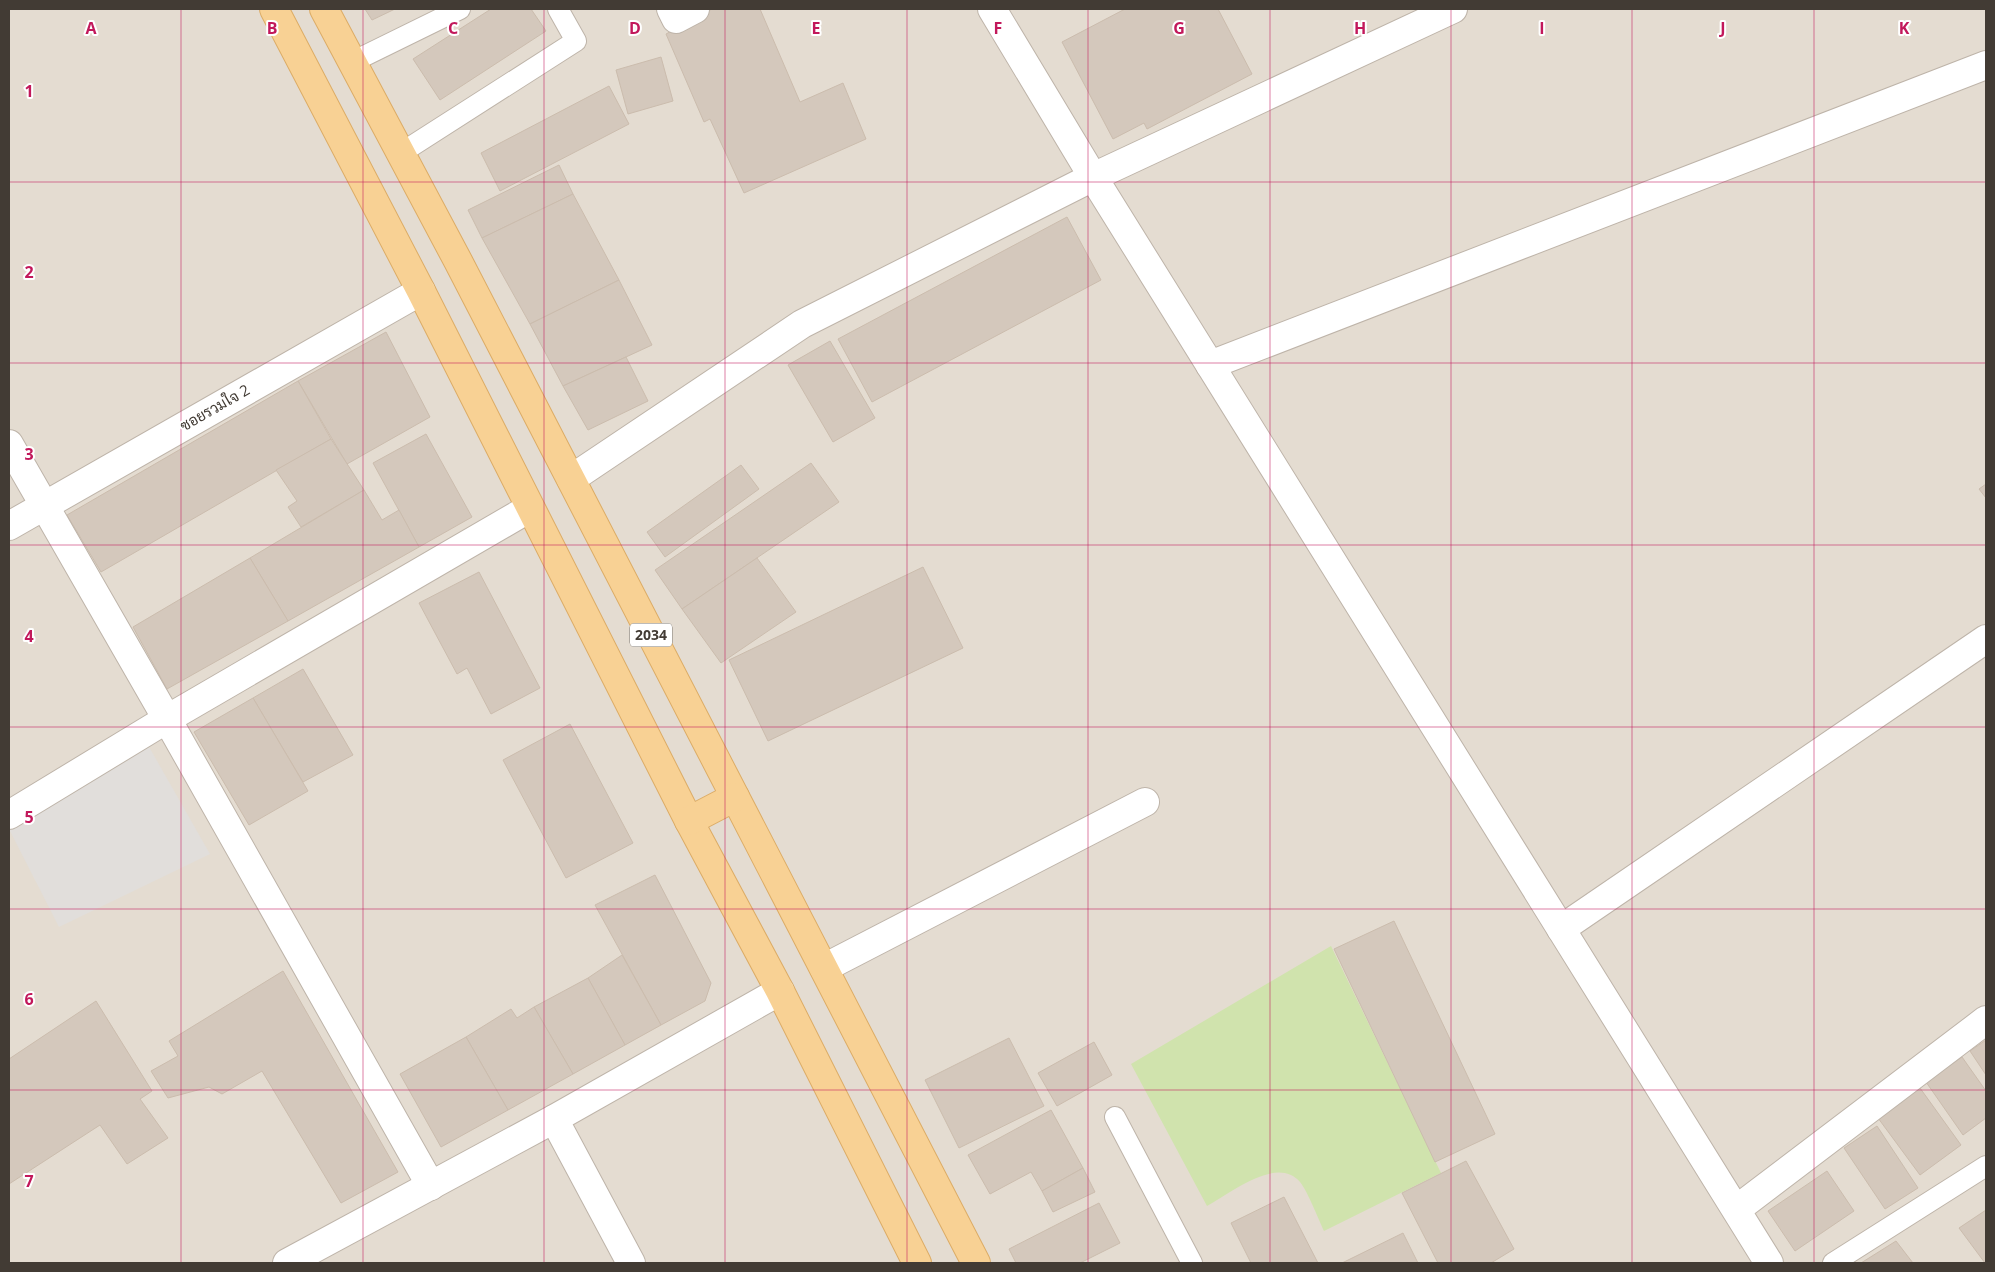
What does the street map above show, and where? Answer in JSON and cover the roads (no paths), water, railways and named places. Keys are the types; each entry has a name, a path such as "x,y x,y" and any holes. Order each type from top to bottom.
{"main road":[{"path":"274,9 420,291 689,822 780,991 917,1263"},
{"name":"2034","path":"324,9 571,479 976,1263"},
{"path":"689,822 735,797"}],"street":[{"path":"672,9 676,19 695,9"},
{"path":"992,9 1093,177 1770,1263"},
{"path":"571,479 802,324 1093,177 1453,9"},
{"path":"1210,365 1986,66"},
{"name":"ซอยรวมใจ 2","path":"9,526 420,291"},
{"path":"9,444 431,1186"},
{"path":"9,816 167,719 530,508"},
{"path":"1562,929 1986,639"},
{"path":"824,968 1145,802"},
{"path":"287,1263 554,1119 780,991"},
{"path":"1737,1210 1986,1020"},
{"path":"554,1119 631,1263"}],"lane":[{"path":"352,62 460,9"},
{"path":"401,153 576,41 558,9"},
{"path":"1114,1117 1192,1263"},
{"path":"1832,1263 1986,1166"}]}
